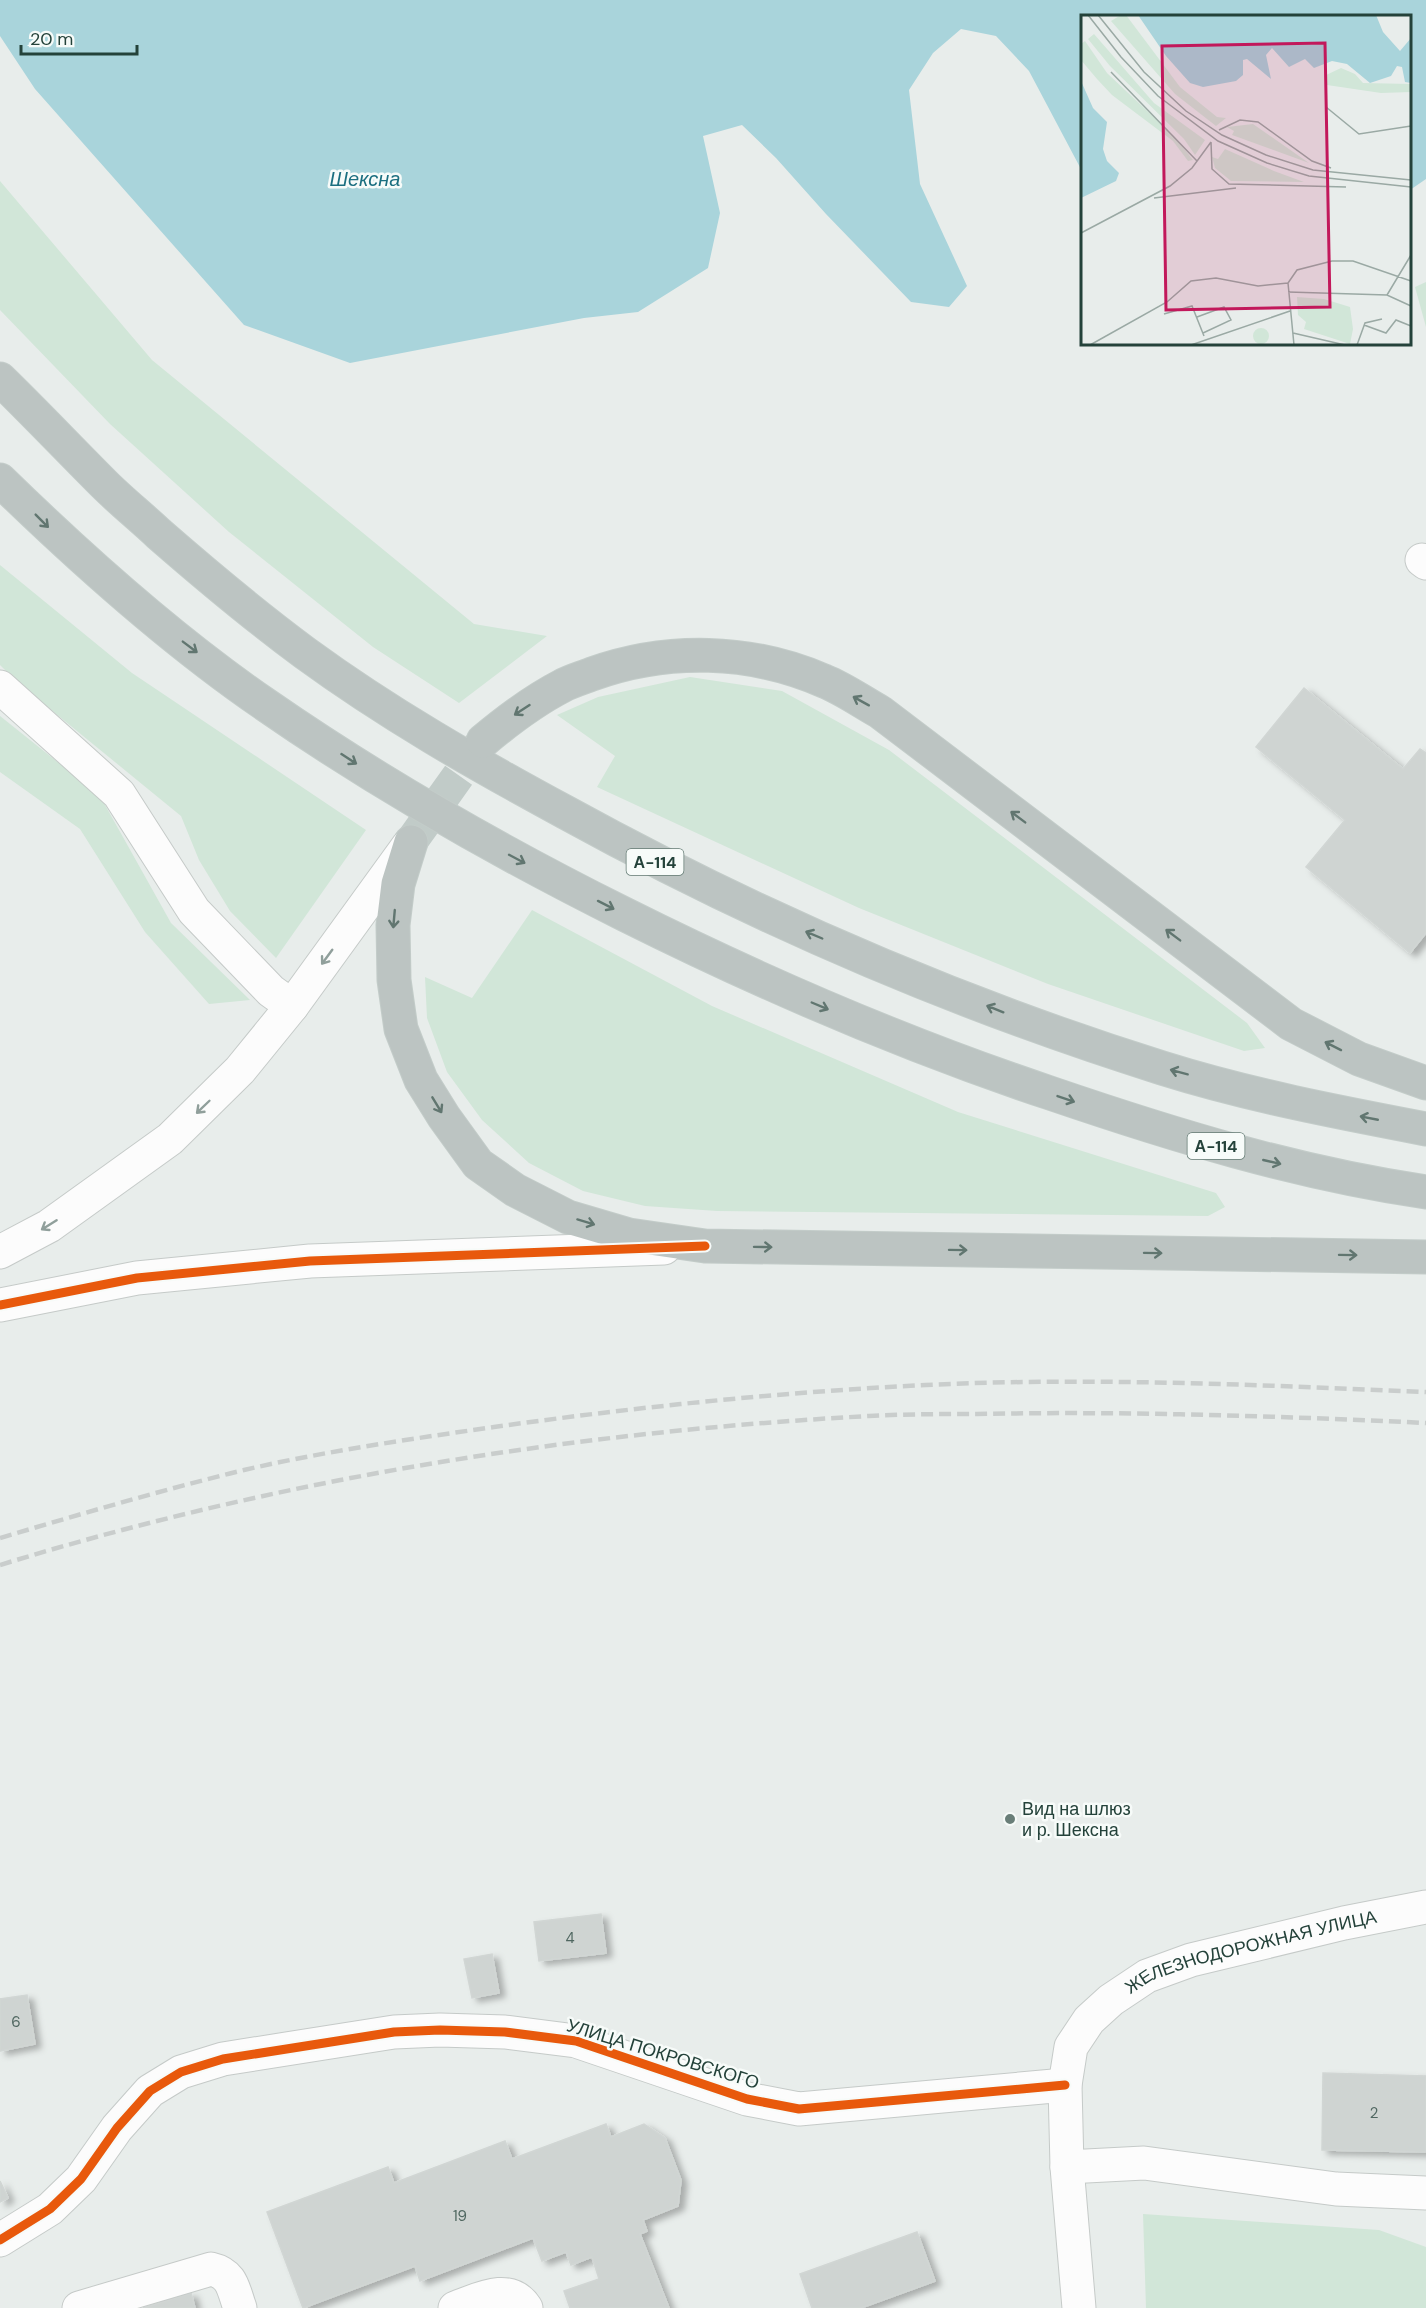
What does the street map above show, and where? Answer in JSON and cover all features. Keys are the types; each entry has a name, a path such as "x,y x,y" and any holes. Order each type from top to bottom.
{"highway":[{"name":"А-114","path":"0,379 107,487 204,573 305,653 407,722 509,782 656,862 759,912 1027,1022 1164,1068 1299,1104 1426,1129"},
{"name":"А-114","path":"0,480 57,536 162,626 264,704 479,839 674,939 781,989 898,1039 1143,1125 1268,1161 1384,1186 1426,1192"},
{"path":"483,741 518,712 564,685 614,666 667,656 719,655 768,663 824,681 880,712 1291,1024 1359,1059 1426,1083"},
{"path":"411,842 398,884 393,925 394,981 401,1029 421,1080 478,1164 515,1190 568,1217 629,1235 705,1246 1426,1257"}],"street":[{"path":"0,687 119,794 194,911 272,991 292,1006"},
{"path":"0,1252 49,1226 170,1139 240,1070 292,1006 411,842"},
{"path":"0,1305 137,1278 310,1261 705,1246"},
{"name":"ЖЕЛЕЗНОДОРОЖНАЯ УЛИЦА","path":"1079,2308 1067,2167 1065,2085 1071,2047 1089,2020 1111,2000 1147,1977 1191,1960 1344,1923 1426,1907"},
{"name":"УЛИЦА ПОКРОВСКОГО","path":"0,2240 50,2209 81,2179 117,2128 150,2091 181,2072 222,2059 394,2032 440,2030 505,2032 576,2041 747,2099 799,2109 1065,2085"},
{"path":"1067,2167 1144,2163 1336,2189 1426,2193"},
{"path":"79,2308 211,2269 223,2272 231,2281 240,2308"},
{"path":"455,2308 500,2292 516,2297 526,2308"}],"green space":[{"path":"0,181 152,360 474,624 547,636 459,703 373,647 229,532 110,424 0,310"},
{"path":"1426,282 1426,327 1415,287"},
{"path":"0,565 132,673 366,830 276,958 230,911 199,860 181,816 17,682 0,665"},
{"path":"690,677 782,691 889,750 1247,1023 1265,1048 1244,1051 1048,984 859,908 597,787 615,756 557,715 598,697"},
{"path":"0,716 100,796 171,923 250,1000 209,1004 145,932 80,829 0,772"},
{"path":"532,910 712,1006 958,1112 1216,1193 1225,1207 1208,1216 717,1211 645,1206 583,1191 529,1163 482,1120 447,1072 427,1018 425,977 472,998"},
{"path":"1143,2214 1379,2230 1426,2247 1426,2308 1146,2308"}],"water":[{"name":"Шексна","path":"0,0 1426,0 1426,179 1411,189 1411,15 1081,15 1081,169 1029,71 996,36 961,29 933,53 909,90 920,184 967,286 949,307 911,302 826,214 776,158 742,125 703,136 720,213 708,268 638,312 584,318 350,363 244,325 35,89 0,36"}],"building":[{"path":"1304,688 1403,769 1420,749 1426,753 1426,933 1410,953 1306,867 1345,820 1256,747"},
{"path":"601,1914 606,1953 539,1961 534,1922"},
{"path":"492,1954 499,1993 472,1998 464,1959"},
{"path":"27,1995 35,2044 0,2051 0,1999"},
{"path":"1323,2073 1426,2076 1426,2152 1322,2150"},
{"path":"606,2124 611,2137 644,2124 665,2138 681,2180 678,2206 643,2220 647,2231 640,2234 669,2308 570,2308 564,2291 599,2279 592,2257 571,2265 566,2252 542,2261 533,2238 420,2281 415,2266 303,2308 267,2212 388,2167 394,2183 505,2141 512,2159"},
{"path":"0,2181 8,2198 0,2202"},
{"path":"917,2232 935,2281 861,2308 812,2308 800,2274"},
{"path":"191,2293 195,2308 143,2308"}],"tunnel":[{"path":"411,842 483,741"}],"railway":[{"path":"0,1538 183,1486 306,1457 494,1427 710,1401 872,1388 1051,1382 1176,1383 1426,1392"},
{"path":"0,1565 106,1534 213,1507 321,1484 539,1447 648,1434 759,1423 923,1414 1258,1416 1426,1423"}],"cycle path":[{"path":"0,1305 137,1278 310,1261 705,1246"},
{"path":"0,2240 50,2209 81,2179 117,2128 150,2091 181,2072 223,2059 394,2032 440,2030 505,2032 576,2041 747,2099 799,2109 1065,2085"}],"place":[{"name":"Вид на шлюз и р. Шексна","path":"1010,1819"}]}
